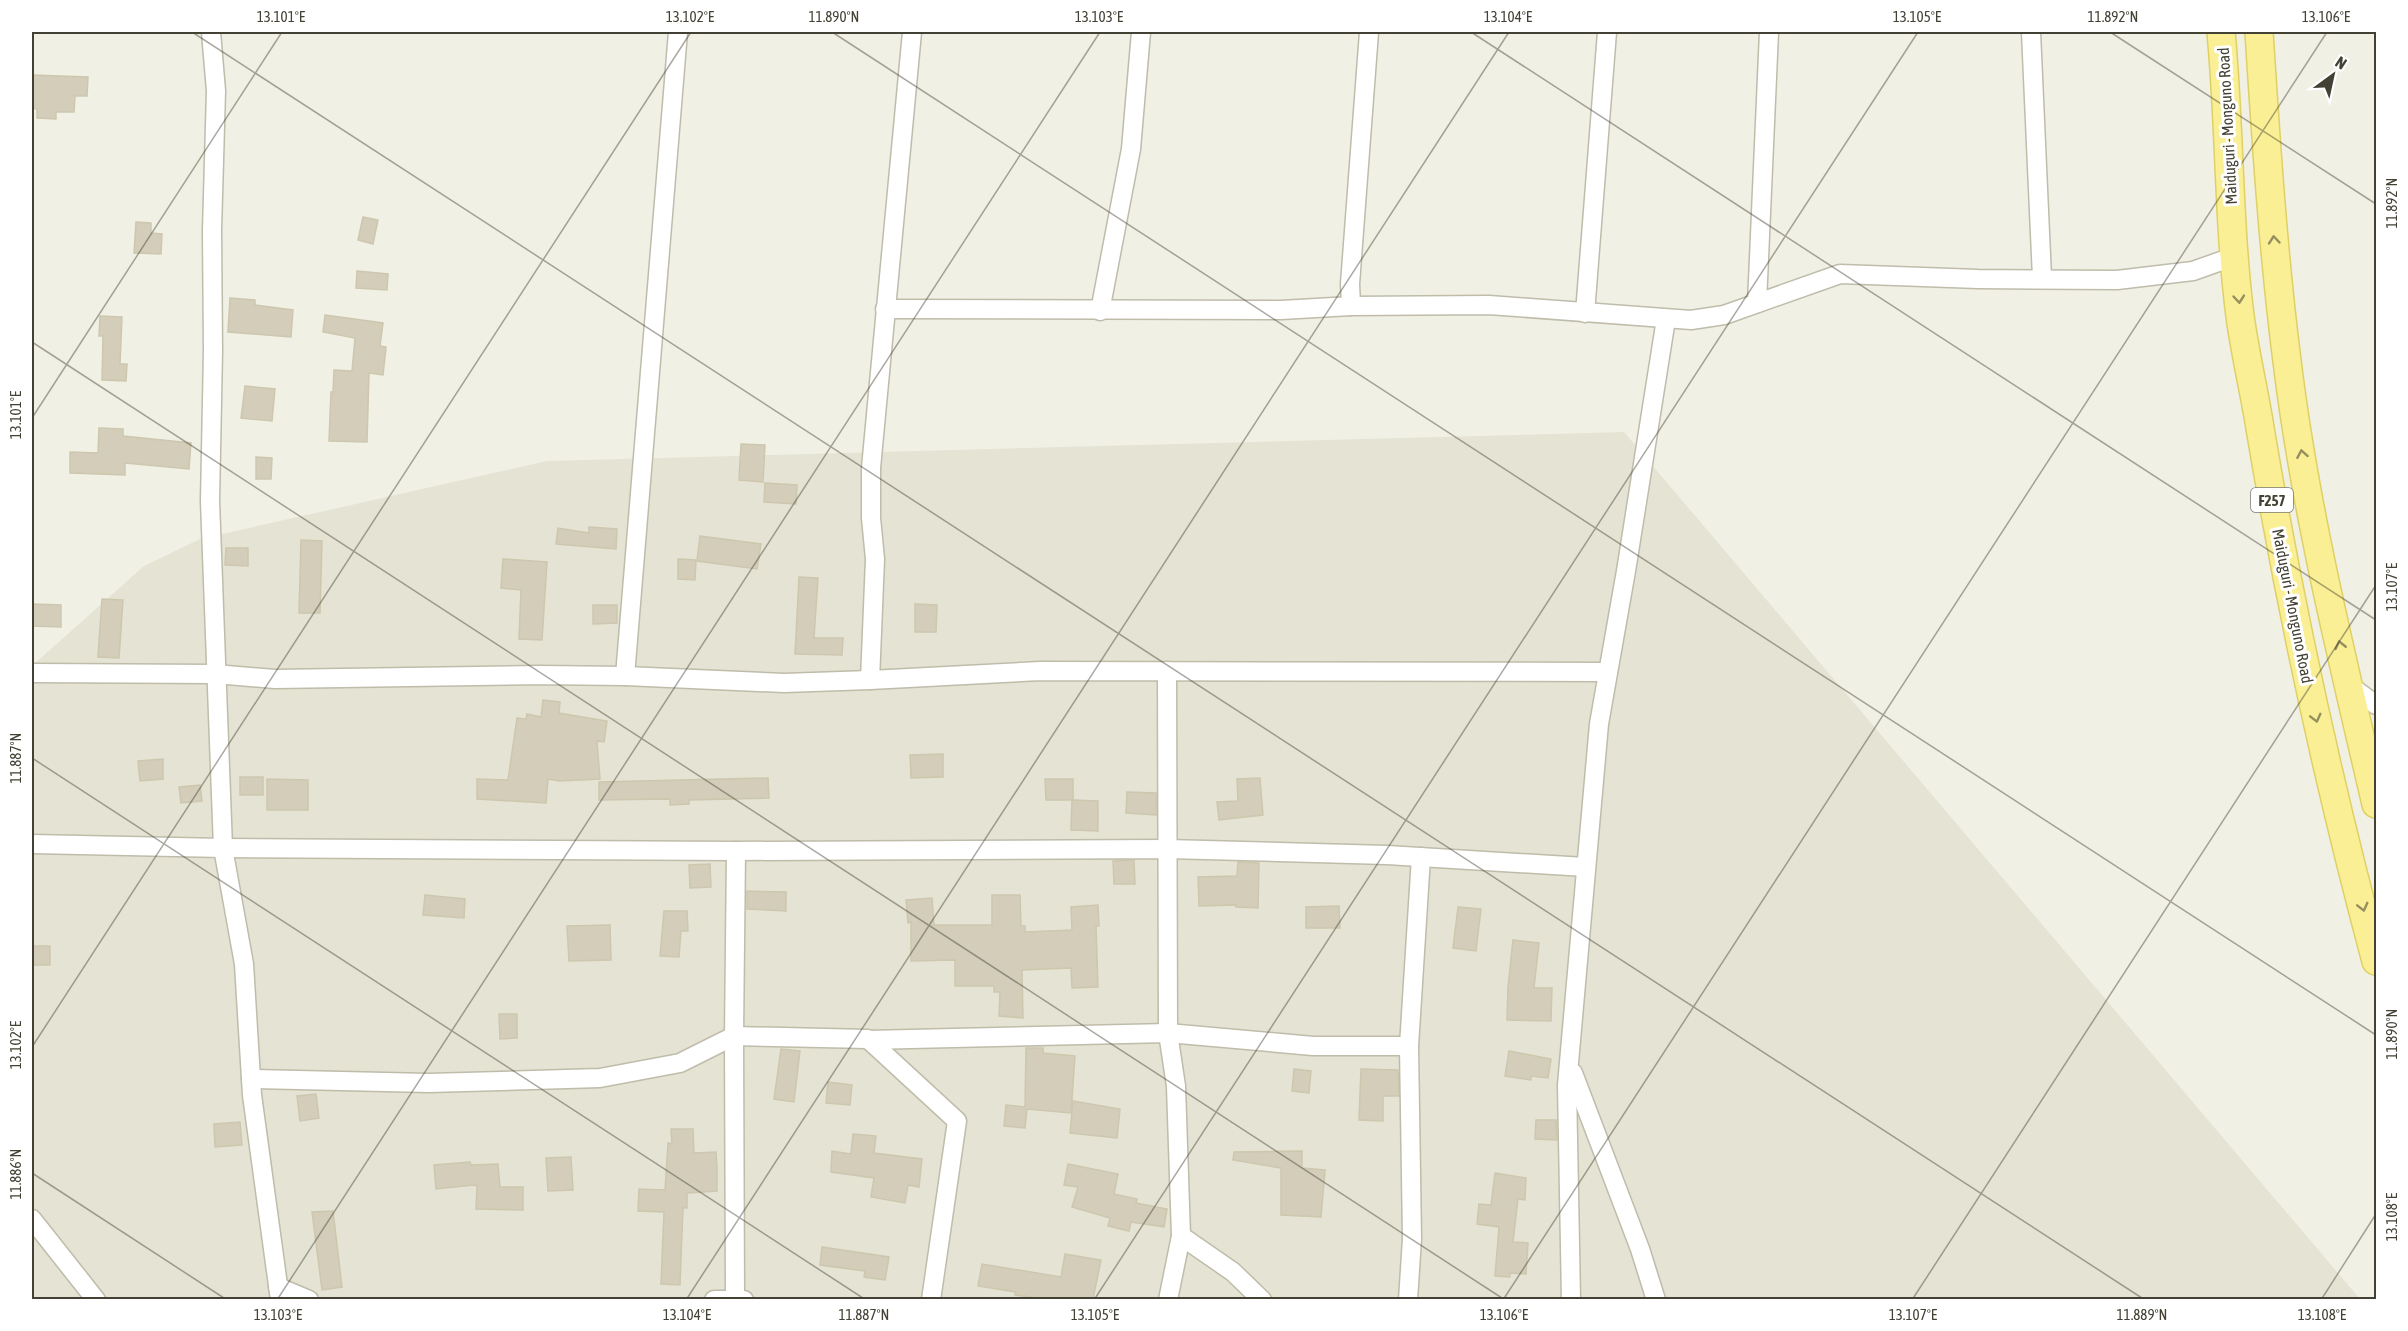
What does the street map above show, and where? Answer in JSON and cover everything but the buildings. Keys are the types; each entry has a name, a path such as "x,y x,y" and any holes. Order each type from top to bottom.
{"main road":[{"name":"Maiduguri - Monguno Road","path":"2221,32 2227,98 2229,184 2240,316 2275,519 2311,695 2376,961"},
{"name":"F257","path":"2259,32 2268,165 2287,363 2328,592 2375,793"}],"street":[{"path":"211,32 216,91 212,230 213,351 210,501 223,848 244,964 251,1079 279,1293 309,1299"},
{"path":"625,676 678,32"},
{"path":"870,680 875,559 871,518 871,468 912,32"},
{"path":"1100,311 1131,149 1141,32"},
{"path":"1351,306 1350,284 1369,32"},
{"path":"1585,313 1608,32"},
{"path":"1757,303 1769,32"},
{"path":"2031,32 2042,278"},
{"path":"885,309 1281,310 1351,306 1489,305 1691,320 1724,315 1840,274 1978,279 2117,280 2193,271 2235,256"},
{"path":"1571,1299 1567,1085 1599,724 1666,319"},
{"path":"32,673 215,674 275,679 625,676 784,683 1040,671 1608,672"},
{"path":"1167,671 1168,1033 1176,1086 1181,1236 1168,1299"},
{"path":"2349,685 2376,705"},
{"path":"32,844 223,848 736,851 1167,849 1315,852 1586,867"},
{"path":"714,1299 740,1299 734,1036 736,851"},
{"path":"1408,1299 1412,1239 1409,1046 1421,857"},
{"path":"251,1079 429,1083 600,1077 680,1063 734,1036 868,1040 1168,1033 1313,1046 1409,1046"},
{"path":"868,1040 957,1121 931,1299"},
{"path":"1569,1060 1579,1094 1640,1249 1656,1299"},
{"path":"32,1219 96,1299"},
{"path":"1181,1236 1233,1272 1262,1299"}],"shaded area":[{"path":"1624,432 2360,1299 32,1299 32,666 144,566 200,539 547,461"}]}
